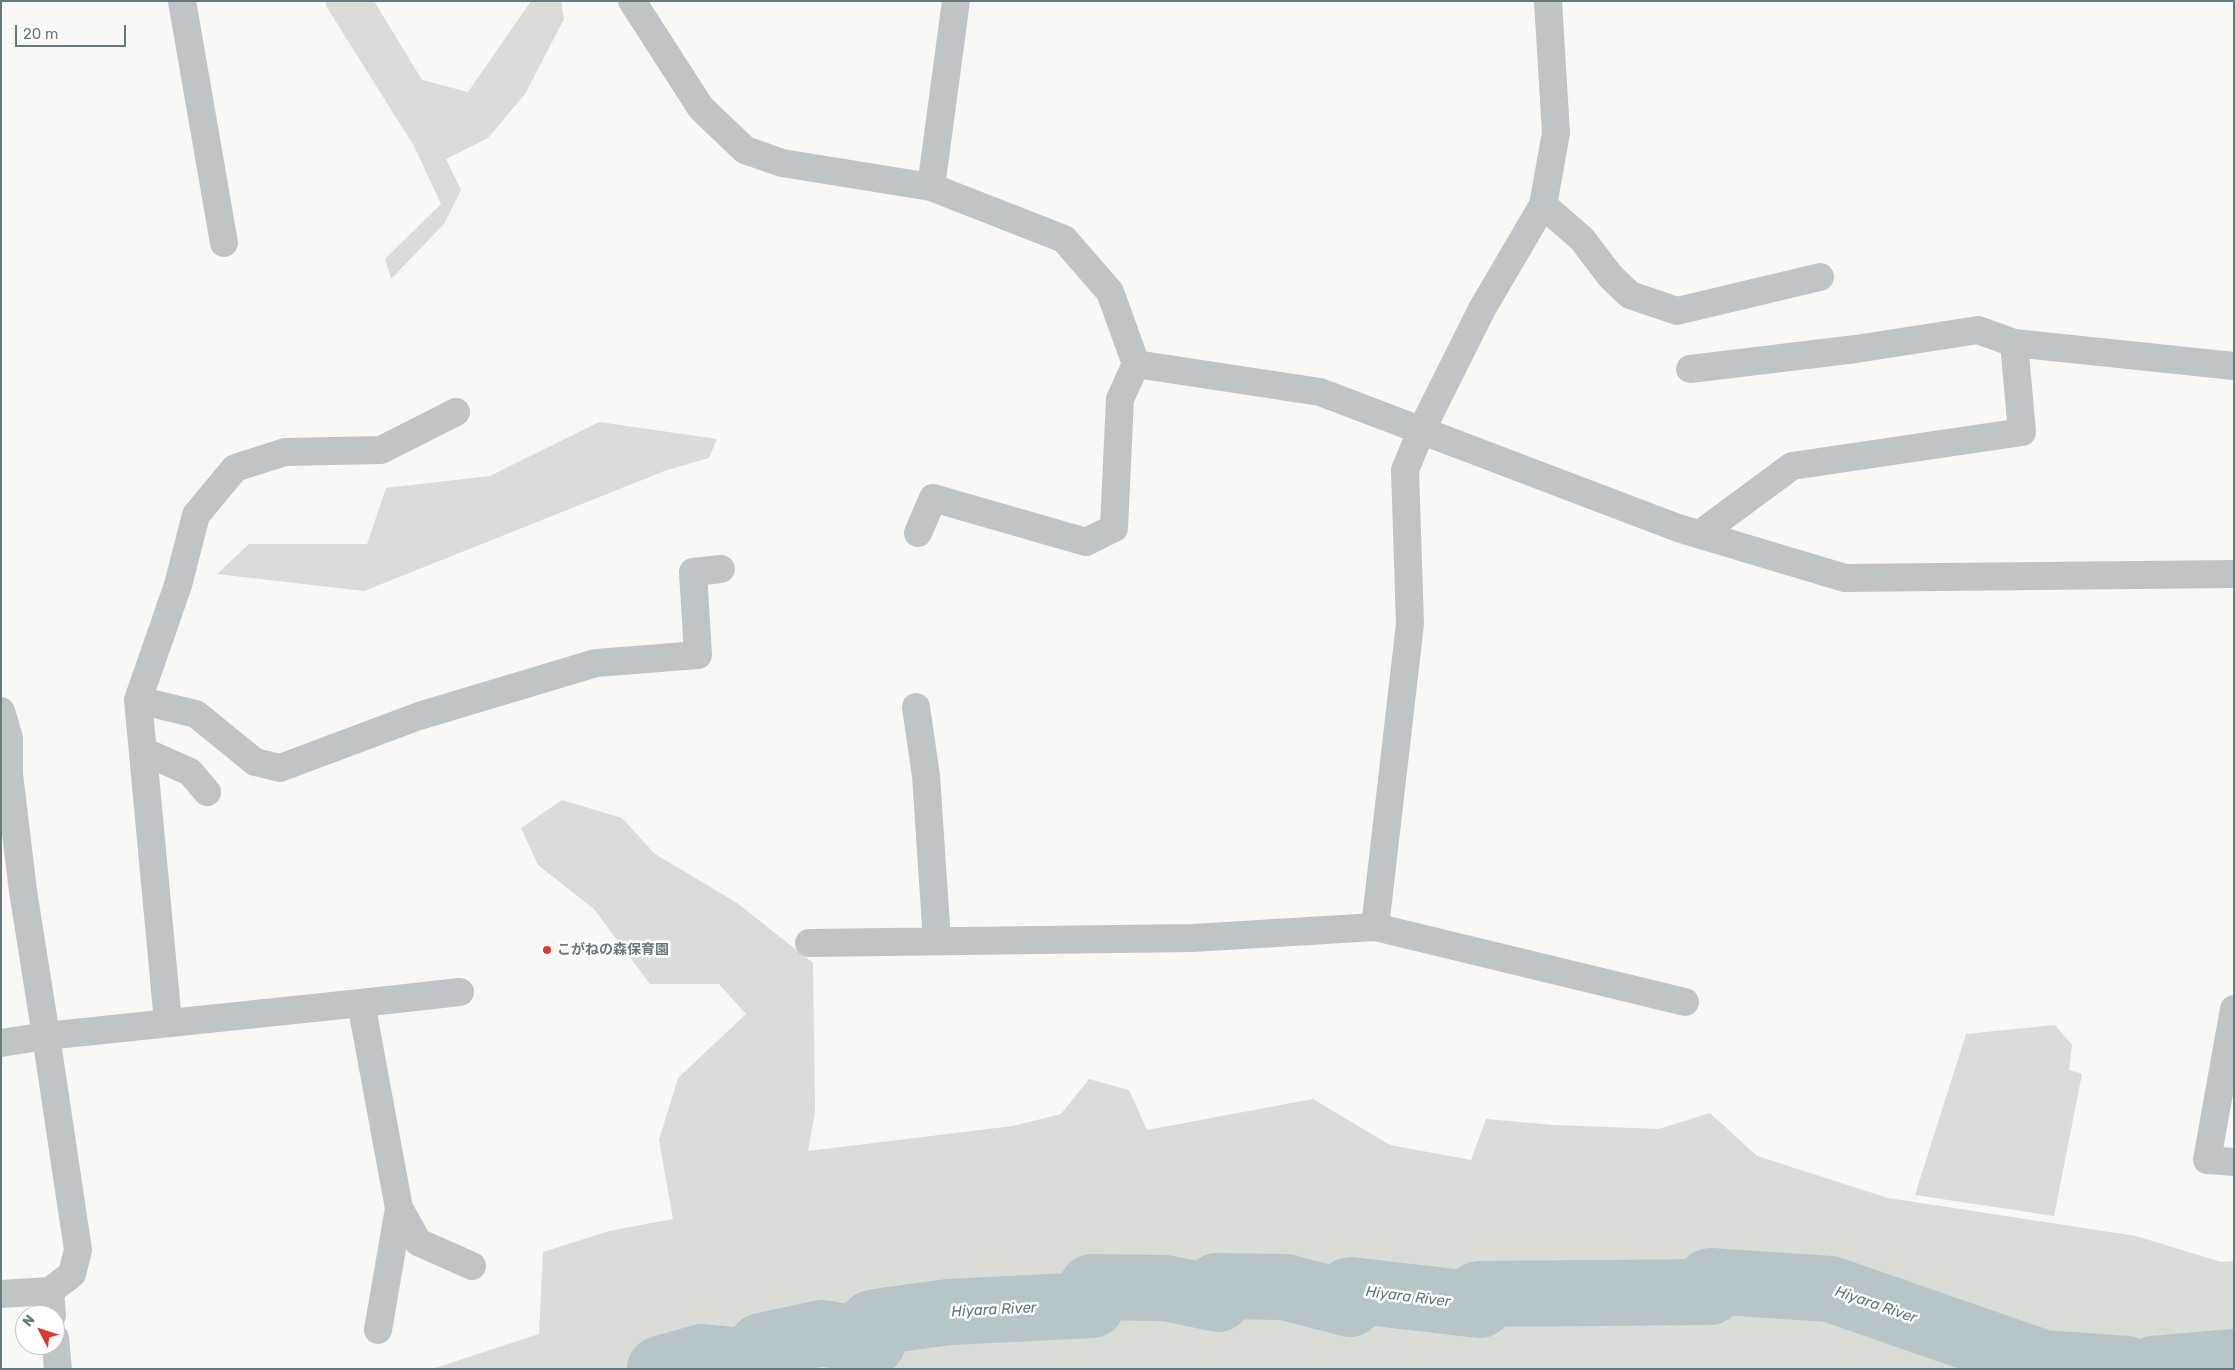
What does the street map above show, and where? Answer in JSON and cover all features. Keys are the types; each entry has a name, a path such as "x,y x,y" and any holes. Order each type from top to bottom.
{"street":[{"path":"182,1 224,243"},
{"path":"632,1 701,108 745,150 782,163 931,186 1064,239 1110,292 1136,364 1120,398 1114,528 1086,542 933,498 918,533"},
{"path":"931,186 956,1"},
{"path":"1375,927 1410,624 1405,470 1421,431 1482,309 1543,205 1556,133 1548,1"},
{"path":"1543,205 1582,239 1610,277 1630,295 1677,311 1820,277"},
{"path":"1690,369 1978,330 2014,343 2234,366"},
{"path":"1700,534 1792,466 2022,432 2014,343"},
{"path":"1136,364 1320,392 1678,528 1845,578 2234,574"},
{"path":"168,1022 138,700 178,586 196,515 235,468 285,452 381,450 456,412"},
{"path":"138,700 196,714 255,762 280,768 419,716 596,663 698,655 693,572 720,569"},
{"path":"916,707 926,776 937,941"},
{"path":"1,711 9,738 5,774 78,1250 72,1274 51,1303 1,1294"},
{"path":"143,751 190,772 207,792"},
{"path":"809,943 1193,938 1375,927 1685,1002"},
{"path":"1,1043 168,1022 460,992"},
{"path":"361,1002 400,1208 418,1242 472,1266"},
{"path":"2234,1009 2207,1160 2234,1162"},
{"path":"378,1330 400,1208"},
{"path":"57,1355 58,1369"}],"shaded area":[{"path":"326,1 374,1 422,80 468,92 531,1 561,1 564,19 525,94 488,138 446,159 461,190 444,224 391,279 385,259 441,204 414,146 326,6"},
{"path":"599,422 717,439 709,458 667,470 364,591 217,574 249,544 367,544 386,488 490,476"},
{"path":"562,800 622,818 655,854 737,903 813,963 815,1111 808,1151 1013,1126 1061,1114 1089,1079 1129,1090 1147,1130 1313,1099 1390,1145 1471,1160 1486,1119 1554,1125 1659,1129 1710,1113 1757,1156 1888,1198 2136,1236 2221,1262 2234,1261 2234,1369 432,1369 539,1334 543,1252 609,1231 673,1219 659,1140 678,1078 746,1014 719,984 650,984 594,909 538,865 521,828"},
{"path":"2055,1025 2072,1045 2069,1070 2082,1074 2054,1216 1915,1195 1966,1034"}],"waterway":[{"name":"Hiyara River","path":"660,1369 702,1357 765,1363 761,1346 822,1333 873,1342 872,1323 883,1321 949,1312 1092,1305 1092,1287 1166,1288 1218,1299 1217,1286 1285,1287 1350,1304 1350,1290 1480,1305 1479,1294 1710,1292 1710,1281 1830,1289 2043,1363 2126,1369"},
{"name":"Hiyara River","path":"2153,1369 2234,1362"}],"place":[{"name":"こがねの森保育園","path":"547,950"}]}
